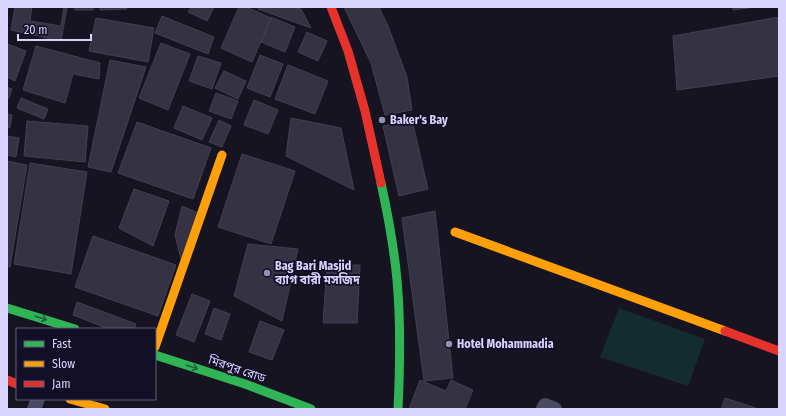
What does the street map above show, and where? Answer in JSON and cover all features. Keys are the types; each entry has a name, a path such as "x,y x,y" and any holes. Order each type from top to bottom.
{"main road":[{"path":"331,7 348,51 365,111 389,218 398,287 400,352 398,409"},
{"path":"156,344 222,155"},
{"path":"455,232 779,351"},
{"path":"7,308 72,328"},
{"name":"মিরপুর রোড","path":"156,355 245,384 310,409"},
{"path":"74,400 105,409"}],"lane":[{"path":"543,409 545,405 554,409"}],"green space":[{"path":"619,308 705,339 688,386 600,357"}],"building":[{"path":"15,7 32,7 30,21 61,26 64,7 67,7 61,41 11,30"},
{"path":"75,7 93,7 93,10 75,10"},
{"path":"100,7 126,7 127,9 100,10"},
{"path":"191,7 214,7 207,21 188,12"},
{"path":"239,7 246,7 271,18 252,62 221,48"},
{"path":"259,7 288,7 301,9 311,28 258,9"},
{"path":"344,7 379,7 388,26 407,77 412,110 385,115 371,63"},
{"path":"733,7 756,7 733,10"},
{"path":"162,16 214,37 208,54 155,33"},
{"path":"271,17 295,27 285,52 261,42"},
{"path":"779,17 779,76 677,90 673,36"},
{"path":"96,18 154,28 148,62 89,51"},
{"path":"307,32 327,41 318,61 298,52"},
{"path":"161,43 190,54 168,110 139,98"},
{"path":"7,44 26,51 15,81 7,77"},
{"path":"36,46 100,63 99,79 73,74 65,103 23,90"},
{"path":"260,55 283,64 270,97 247,88"},
{"path":"198,56 221,63 212,89 189,81"},
{"path":"110,60 146,67 111,172 88,167"},
{"path":"288,65 328,81 315,114 275,99"},
{"path":"224,71 246,81 238,99 215,88"},
{"path":"7,87 12,89 9,98 7,98"},
{"path":"216,93 238,101 231,119 209,111"},
{"path":"21,98 48,109 44,119 17,108"},
{"path":"254,100 278,110 268,134 244,125"},
{"path":"183,106 212,118 202,140 174,128"},
{"path":"7,114 12,115 10,128 7,127"},
{"path":"291,118 341,128 354,190 286,156"},
{"path":"219,120 231,126 222,147 209,142"},
{"path":"412,120 428,189 399,196 383,126"},
{"path":"27,121 88,126 85,162 24,156"},
{"path":"137,122 211,148 193,199 118,173"},
{"path":"7,136 19,138 16,157 7,155"},
{"path":"242,154 295,171 271,244 218,227"},
{"path":"7,161 27,165 10,267 7,266"},
{"path":"30,163 87,172 71,274 14,264"},
{"path":"134,189 169,201 153,246 119,228"},
{"path":"182,206 203,215 182,263 175,235"},
{"path":"435,211 453,378 424,381 402,218"},
{"path":"93,236 176,265 158,316 75,287"},
{"name":"Bag Bari Masjid ব্যাগ বারী মসজিদ","path":"248,244 298,249 282,321 234,296"},
{"path":"327,265 360,265 357,323 323,323"},
{"path":"192,294 210,301 194,342 176,335"},
{"path":"77,302 136,324 134,328 106,328 73,315"},
{"path":"214,308 230,314 221,340 205,334"},
{"path":"260,321 284,330 272,360 249,352"},
{"path":"420,380 446,391 451,380 473,390 465,409 409,409"},
{"path":"725,398 756,408 721,409"}],"traffic: fast":[{"path":"381,183 396,268 400,344 398,409"},
{"path":"7,308 72,328"},
{"path":"156,355 245,384 311,409"}],"traffic: slow":[{"path":"156,344 222,155"},
{"path":"455,232 725,331"},
{"path":"74,400 105,409"}],"traffic: jam":[{"path":"331,7 348,51 365,111 381,183"},
{"path":"725,331 779,351"},
{"path":"7,380 16,384"}],"place":[{"name":"Baker's Bay","path":"382,120"},
{"name":"Bag Bari Masjid ব্যাগ বারী মসজিদ","path":"267,273"},
{"name":"Hotel Mohammadia","path":"449,344"}]}
